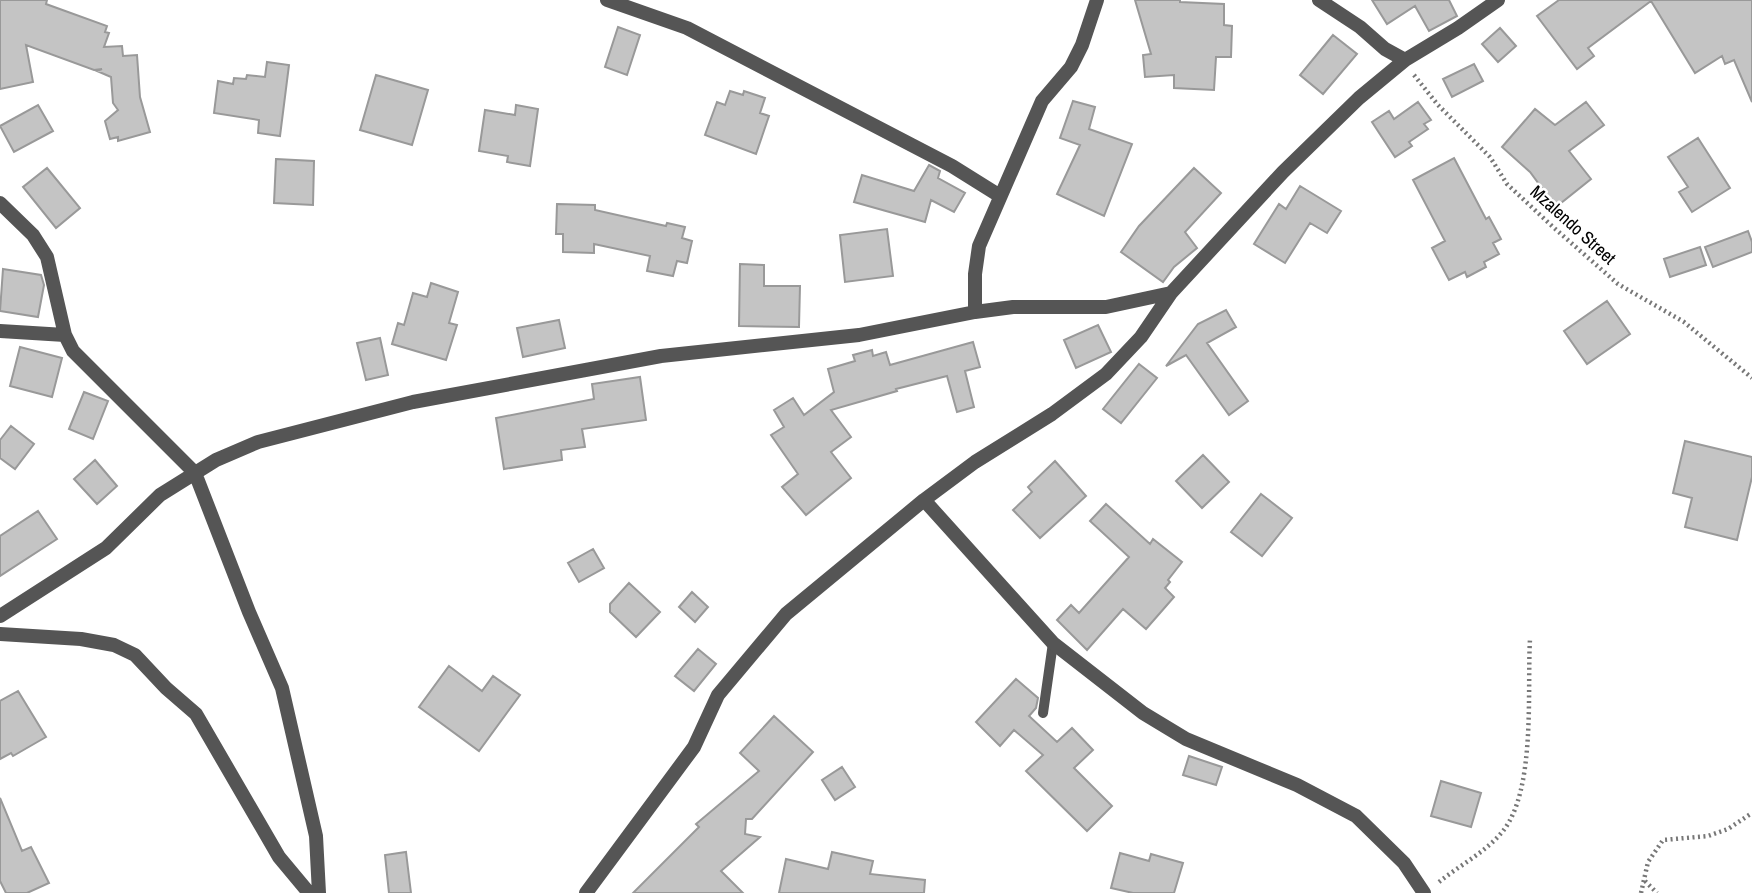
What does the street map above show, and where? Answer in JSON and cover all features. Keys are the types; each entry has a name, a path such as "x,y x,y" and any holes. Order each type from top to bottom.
{"street":[{"path":"607,0 687,28 952,166 1000,196"},
{"path":"975,312 976,256 1042,101 1071,67 1082,45 1097,0"},
{"path":"1319,0 1360,27 1385,49 1405,60"},
{"path":"591,891 694,747 718,695 792,608 924,500 975,462 1052,414 1106,374 1141,337 1171,293 1283,172 1359,98 1405,60 1458,29 1498,0"},
{"path":"0,203 33,235 47,257 65,335 73,351 195,473 282,688 316,836 319,893"},
{"path":"0,616 106,548 160,495 216,460 258,442 413,402 661,356 859,335 1013,307 1106,307 1171,293"},
{"path":"0,331 65,335"},
{"path":"924,500 1053,643 1143,713 1186,739 1297,785 1356,816 1404,863 1424,893"},
{"path":"0,634 81,639 114,645 135,654 166,688 196,714 279,857 309,893"}],"lane":[{"path":"1043,713 1053,643"}],"path":[{"name":"Mzalendo Street","path":"1405,60 1423,89 1490,158 1507,184 1553,228 1618,284 1684,322 1752,378"},
{"path":"1424,893 1487,846 1503,830 1513,811 1527,746 1530,639"},
{"path":"1642,893 1648,862 1663,840 1708,836 1728,829 1752,813"},
{"path":"1645,880 1657,893"}],"building":[{"path":"0,0 47,0 46,4 107,26 105,32 109,33 104,47 122,46 123,56 137,55 140,97 150,132 118,141 118,137 110,139 105,121 118,110 113,103 111,77 97,71 102,69 94,70 26,45 33,82 0,89"},
{"path":"1135,0 1224,4 1224,25 1232,26 1231,57 1216,57 1214,90 1174,88 1174,75 1145,77 1143,55 1151,54"},
{"path":"1372,0 1449,0 1457,16 1429,31 1415,6 1387,24"},
{"path":"1559,0 1752,0 1752,102 1734,60 1725,64 1722,56 1695,73 1651,1 1588,48 1594,56 1577,69 1537,16"},
{"path":"618,27 640,35 627,75 605,67"},
{"path":"1500,28 1516,46 1498,62 1482,44"},
{"path":"1333,35 1357,54 1323,94 1300,75"},
{"path":"267,62 289,65 280,136 258,133 259,120 214,113 218,81 233,84 234,78 246,79 247,75 265,77"},
{"path":"1474,64 1483,81 1452,97 1443,79"},
{"path":"376,75 428,90 412,145 360,130"},
{"path":"730,91 743,95 744,91 765,98 760,113 769,116 756,154 705,135 717,102 725,105"},
{"path":"1073,101 1095,107 1089,129 1132,144 1104,216 1057,194 1080,145 1060,138"},
{"path":"1418,102 1431,120 1424,124 1428,129 1409,142 1412,146 1395,157 1372,122 1389,111 1394,119"},
{"path":"1586,102 1604,125 1569,151 1591,179 1556,207 1530,172 1502,147 1535,109 1555,125"},
{"path":"38,105 53,131 14,152 0,126"},
{"path":"516,105 538,109 530,166 507,162 508,156 479,151 485,110 515,115"},
{"path":"1698,138 1730,188 1692,212 1679,192 1688,187 1668,157"},
{"path":"1454,158 1486,219 1489,217 1501,239 1493,243 1499,254 1484,262 1486,267 1467,277 1465,272 1449,280 1432,248 1445,241 1413,180"},
{"path":"276,159 314,161 313,205 274,203"},
{"path":"929,165 940,171 938,178 965,193 954,212 931,200 925,222 854,202 862,175 914,191"},
{"path":"47,168 80,208 56,228 23,187"},
{"path":"1194,168 1221,193 1185,232 1197,248 1174,267 1163,282 1121,252 1139,226"},
{"path":"1300,186 1341,211 1327,233 1310,223 1285,263 1254,244 1279,204 1286,209"},
{"path":"557,204 595,205 595,210 666,226 667,223 685,227 682,238 692,241 687,263 677,261 673,276 647,271 650,256 594,244 594,253 563,252 563,234 556,234"},
{"path":"887,229 893,276 845,282 840,235"},
{"path":"1748,231 1752,252 1713,267 1705,247"},
{"path":"1700,247 1706,265 1670,277 1664,259"},
{"path":"740,264 764,265 764,286 800,286 799,327 739,326"},
{"path":"3,269 41,275 44,285 38,317 0,311"},
{"path":"431,283 458,292 449,323 457,325 446,360 392,344 398,323 404,325 413,293 427,297"},
{"path":"1607,301 1630,334 1587,364 1564,331"},
{"path":"1226,310 1236,327 1207,343 1248,401 1229,415 1186,355 1166,366 1198,324"},
{"path":"559,320 565,348 523,357 517,328"},
{"path":"1098,325 1111,352 1076,368 1064,340"},
{"path":"380,338 388,375 366,380 357,343"},
{"path":"973,342 980,367 965,371 974,407 957,412 947,376 831,410 851,437 831,452 851,478 806,515 782,487 798,474 771,435 784,427 774,410 793,398 804,415 834,392 828,369 855,361 853,355 872,350 873,356 886,352 890,365"},
{"path":"20,347 62,358 52,397 10,386"},
{"path":"1139,364 1157,378 1121,423 1103,409"},
{"path":"640,377 646,420 582,429 585,447 561,450 562,460 504,469 496,418 594,399 592,384"},
{"path":"84,392 108,401 93,439 69,429"},
{"path":"11,426 34,444 15,469 0,458 0,440"},
{"path":"1685,441 1752,457 1752,477 1737,540 1685,527 1692,498 1673,493"},
{"path":"1203,455 1229,482 1202,508 1176,481"},
{"path":"95,460 117,486 97,504 74,479"},
{"path":"1055,461 1086,496 1040,538 1013,510 1032,492 1028,487"},
{"path":"1261,494 1292,518 1262,556 1231,532"},
{"path":"1106,504 1150,544 1153,539 1182,562 1165,588 1174,597 1146,629 1123,609 1087,650 1057,620 1071,605 1079,613 1129,557 1090,521"},
{"path":"38,511 57,539 0,576 0,536"},
{"path":"593,549 604,568 579,582 568,563"},
{"path":"629,583 660,612 636,637 610,612 610,604"},
{"path":"692,592 708,607 695,622 679,607"},
{"path":"698,649 716,664 694,691 675,676"},
{"path":"449,666 482,691 493,676 520,695 479,751 419,707"},
{"path":"1016,679 1038,698 1036,708 1029,716 1057,742 1072,728 1093,750 1074,768 1112,806 1087,831 1026,771 1043,755 1014,730 1000,746 976,722"},
{"path":"18,691 46,737 13,756 11,753 0,759 0,701"},
{"path":"774,716 813,752 752,819 746,819 745,834 760,837 721,871 743,893 633,893 699,827 696,824 759,771 740,753"},
{"path":"1189,756 1222,767 1216,785 1183,775"},
{"path":"842,767 855,787 835,800 822,780"},
{"path":"1441,781 1481,793 1471,827 1431,816"},
{"path":"0,798 22,851 31,847 49,883 27,893 6,893 0,881"},
{"path":"406,852 411,893 389,893 385,855"},
{"path":"832,852 873,861 870,874 925,880 924,893 779,893 786,859 828,869"},
{"path":"1120,853 1149,861 1151,854 1183,863 1174,893 1133,893 1111,888"}]}
